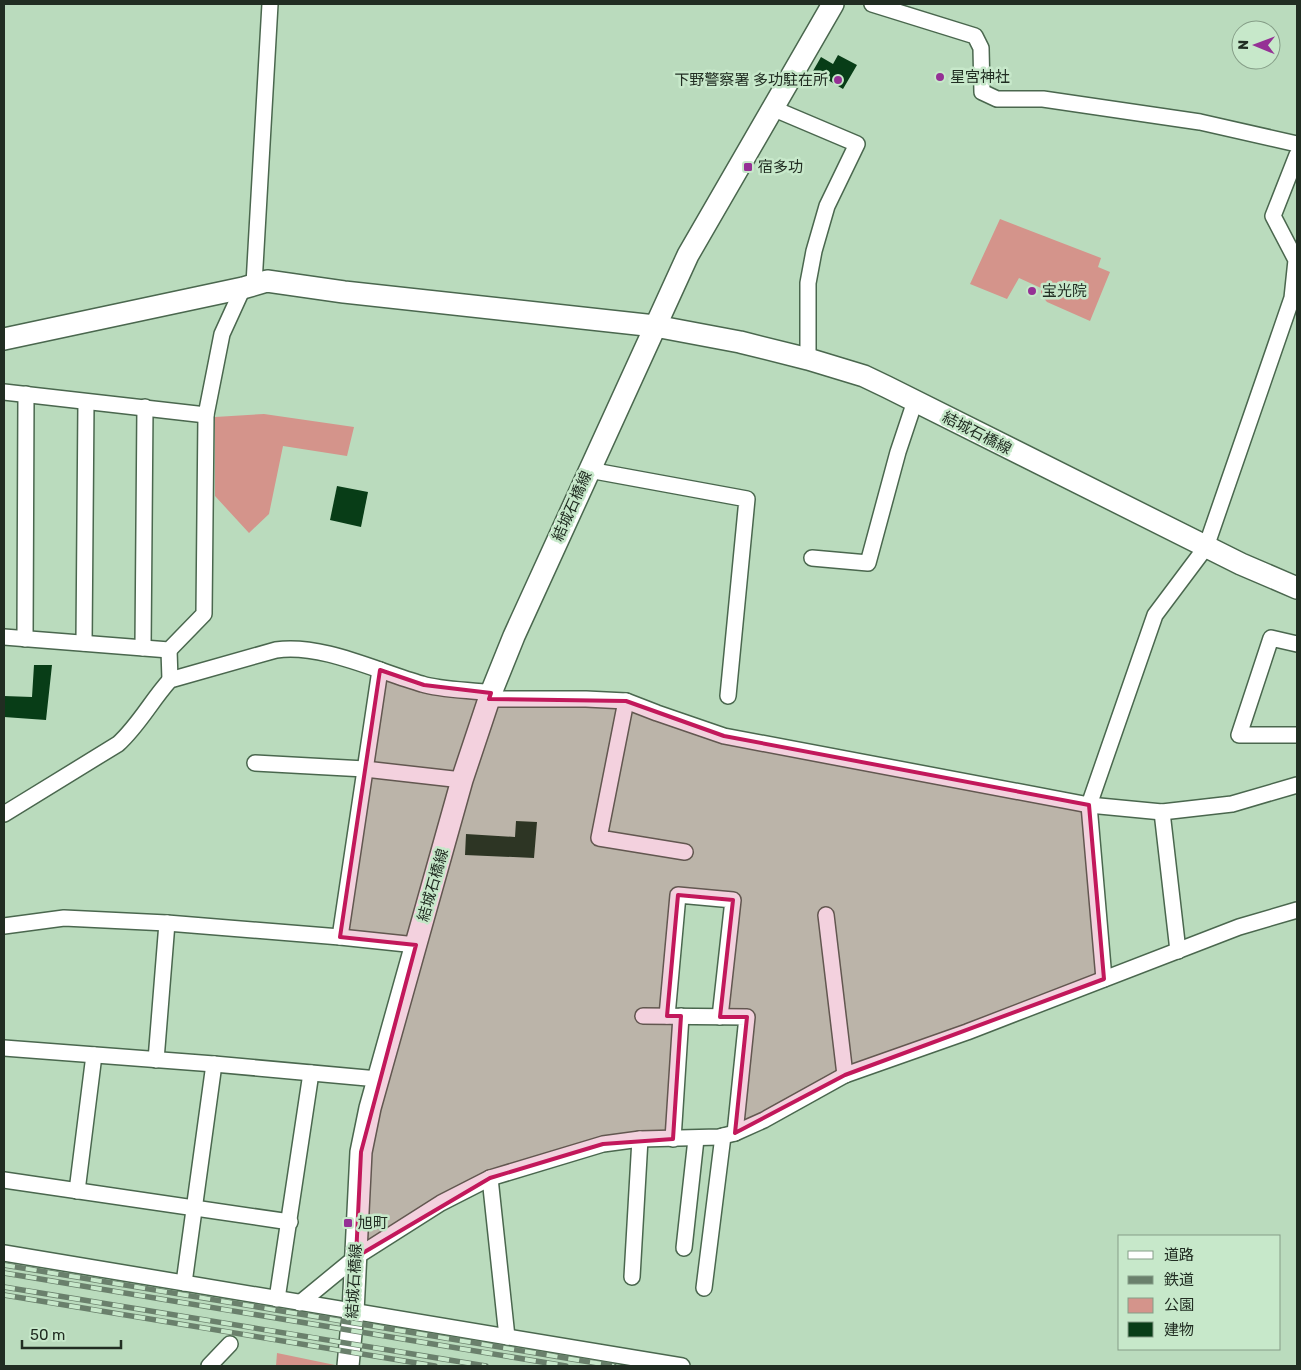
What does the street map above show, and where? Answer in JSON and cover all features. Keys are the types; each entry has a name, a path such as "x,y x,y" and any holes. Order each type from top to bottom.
{"main road":[{"path":"4,339 267,281 344,292 655,326 688,255 833,4"},
{"name":"結城石橋線","path":"348,1366 353,1312 361,1152 378,1079 462,780 490,696 514,636 655,326 740,342 808,358 864,376 1206,547 1297,588"}],"street":[{"path":"170,680 169,650 204,614 206,415 222,334 248,286 270,4"},
{"path":"872,4 975,36 982,48 982,92 997,99 1044,99 1190,120 1251,132 1297,144"},
{"path":"772,108 857,144 827,206 814,251 808,283 808,358"},
{"path":"1104,979 1089,805 1156,615 1206,547 1292,298 1296,260 1273,216 1297,155"},
{"path":"4,392 206,415"},
{"path":"25,639 26,394"},
{"path":"812,558 868,563 898,452 916,401"},
{"path":"84,643 86,402"},
{"path":"143,648 145,407"},
{"path":"589,470 747,499 728,696"},
{"path":"4,637 169,650"},
{"path":"1297,644 1271,638 1239,735 1297,735"},
{"path":"4,814 118,744 132,731 158,693 170,680 288,648 313,650 424,685 490,696 626,701 724,736 1089,805 1162,812 1232,804 1297,785"},
{"path":"340,937 380,670"},
{"path":"626,701 599,838 686,852"},
{"path":"255,763 365,769 462,780"},
{"path":"1162,812 1178,951"},
{"path":"673,1139 674,1016 678,895 733,900 720,1017"},
{"path":"300,1303 356,1257 455,1195 490,1178 603,1144 640,1139 696,1139 729,1135 764,1120 845,1076 967,1032 1239,927 1297,910"},
{"path":"826,915 845,1076"},
{"path":"4,926 64,918 166,923 416,945"},
{"path":"156,1060 166,923"},
{"path":"643,1016 747,1017 704,1288"},
{"path":"4,1048 378,1079"},
{"path":"77,1191 94,1055"},
{"path":"184,1283 214,1064"},
{"path":"277,1299 311,1073"},
{"path":"632,1277 640,1139"},
{"path":"684,1248 696,1139"},
{"path":"490,1178 507,1337"},
{"path":"4,1180 290,1222"},
{"path":"4,1253 682,1366"},
{"path":"209,1366 230,1344"}],"highlighted area":[{"path":"380,670 424,685 491,693 489,699 626,701 724,736 1089,805 1104,979 845,1075 735,1133 747,1017 720,1017 733,900 678,895 667,1016 681,1016 673,1139 603,1144 490,1178 356,1257 361,1152 416,945 340,937"}],"green space":[{"path":"1000,219 1101,258 1098,267 1110,272 1090,321 1047,302 1041,295 1041,288 1019,278 1007,299 970,284"},
{"path":"264,414 354,427 347,456 283,446 269,514 249,533 215,496 215,417"},
{"path":"277,1353 335,1365 335,1366 276,1366"}],"building":[{"name":"下野警察署 多功駐在所","path":"838,55 857,65 843,89 813,71 821,57 833,64"},
{"path":"337,486 368,492 361,527 330,520"},
{"path":"34,665 52,665 46,720 4,717 4,696 32,697"},
{"path":"516,821 537,822 534,858 465,855 466,834 515,837"}],"railway":[{"path":"4,1265 614,1366"},
{"path":"4,1273 566,1366"},
{"path":"4,1287 486,1366"},
{"path":"4,1295 435,1366"}],"place":[{"name":"星宮神社","path":"940,77"},
{"name":"下野警察署 多功駐在所","path":"838,80"},
{"name":"宿多功","path":"748,167"},
{"name":"宝光院","path":"1032,291"},
{"name":"旭町","path":"348,1223"}]}
